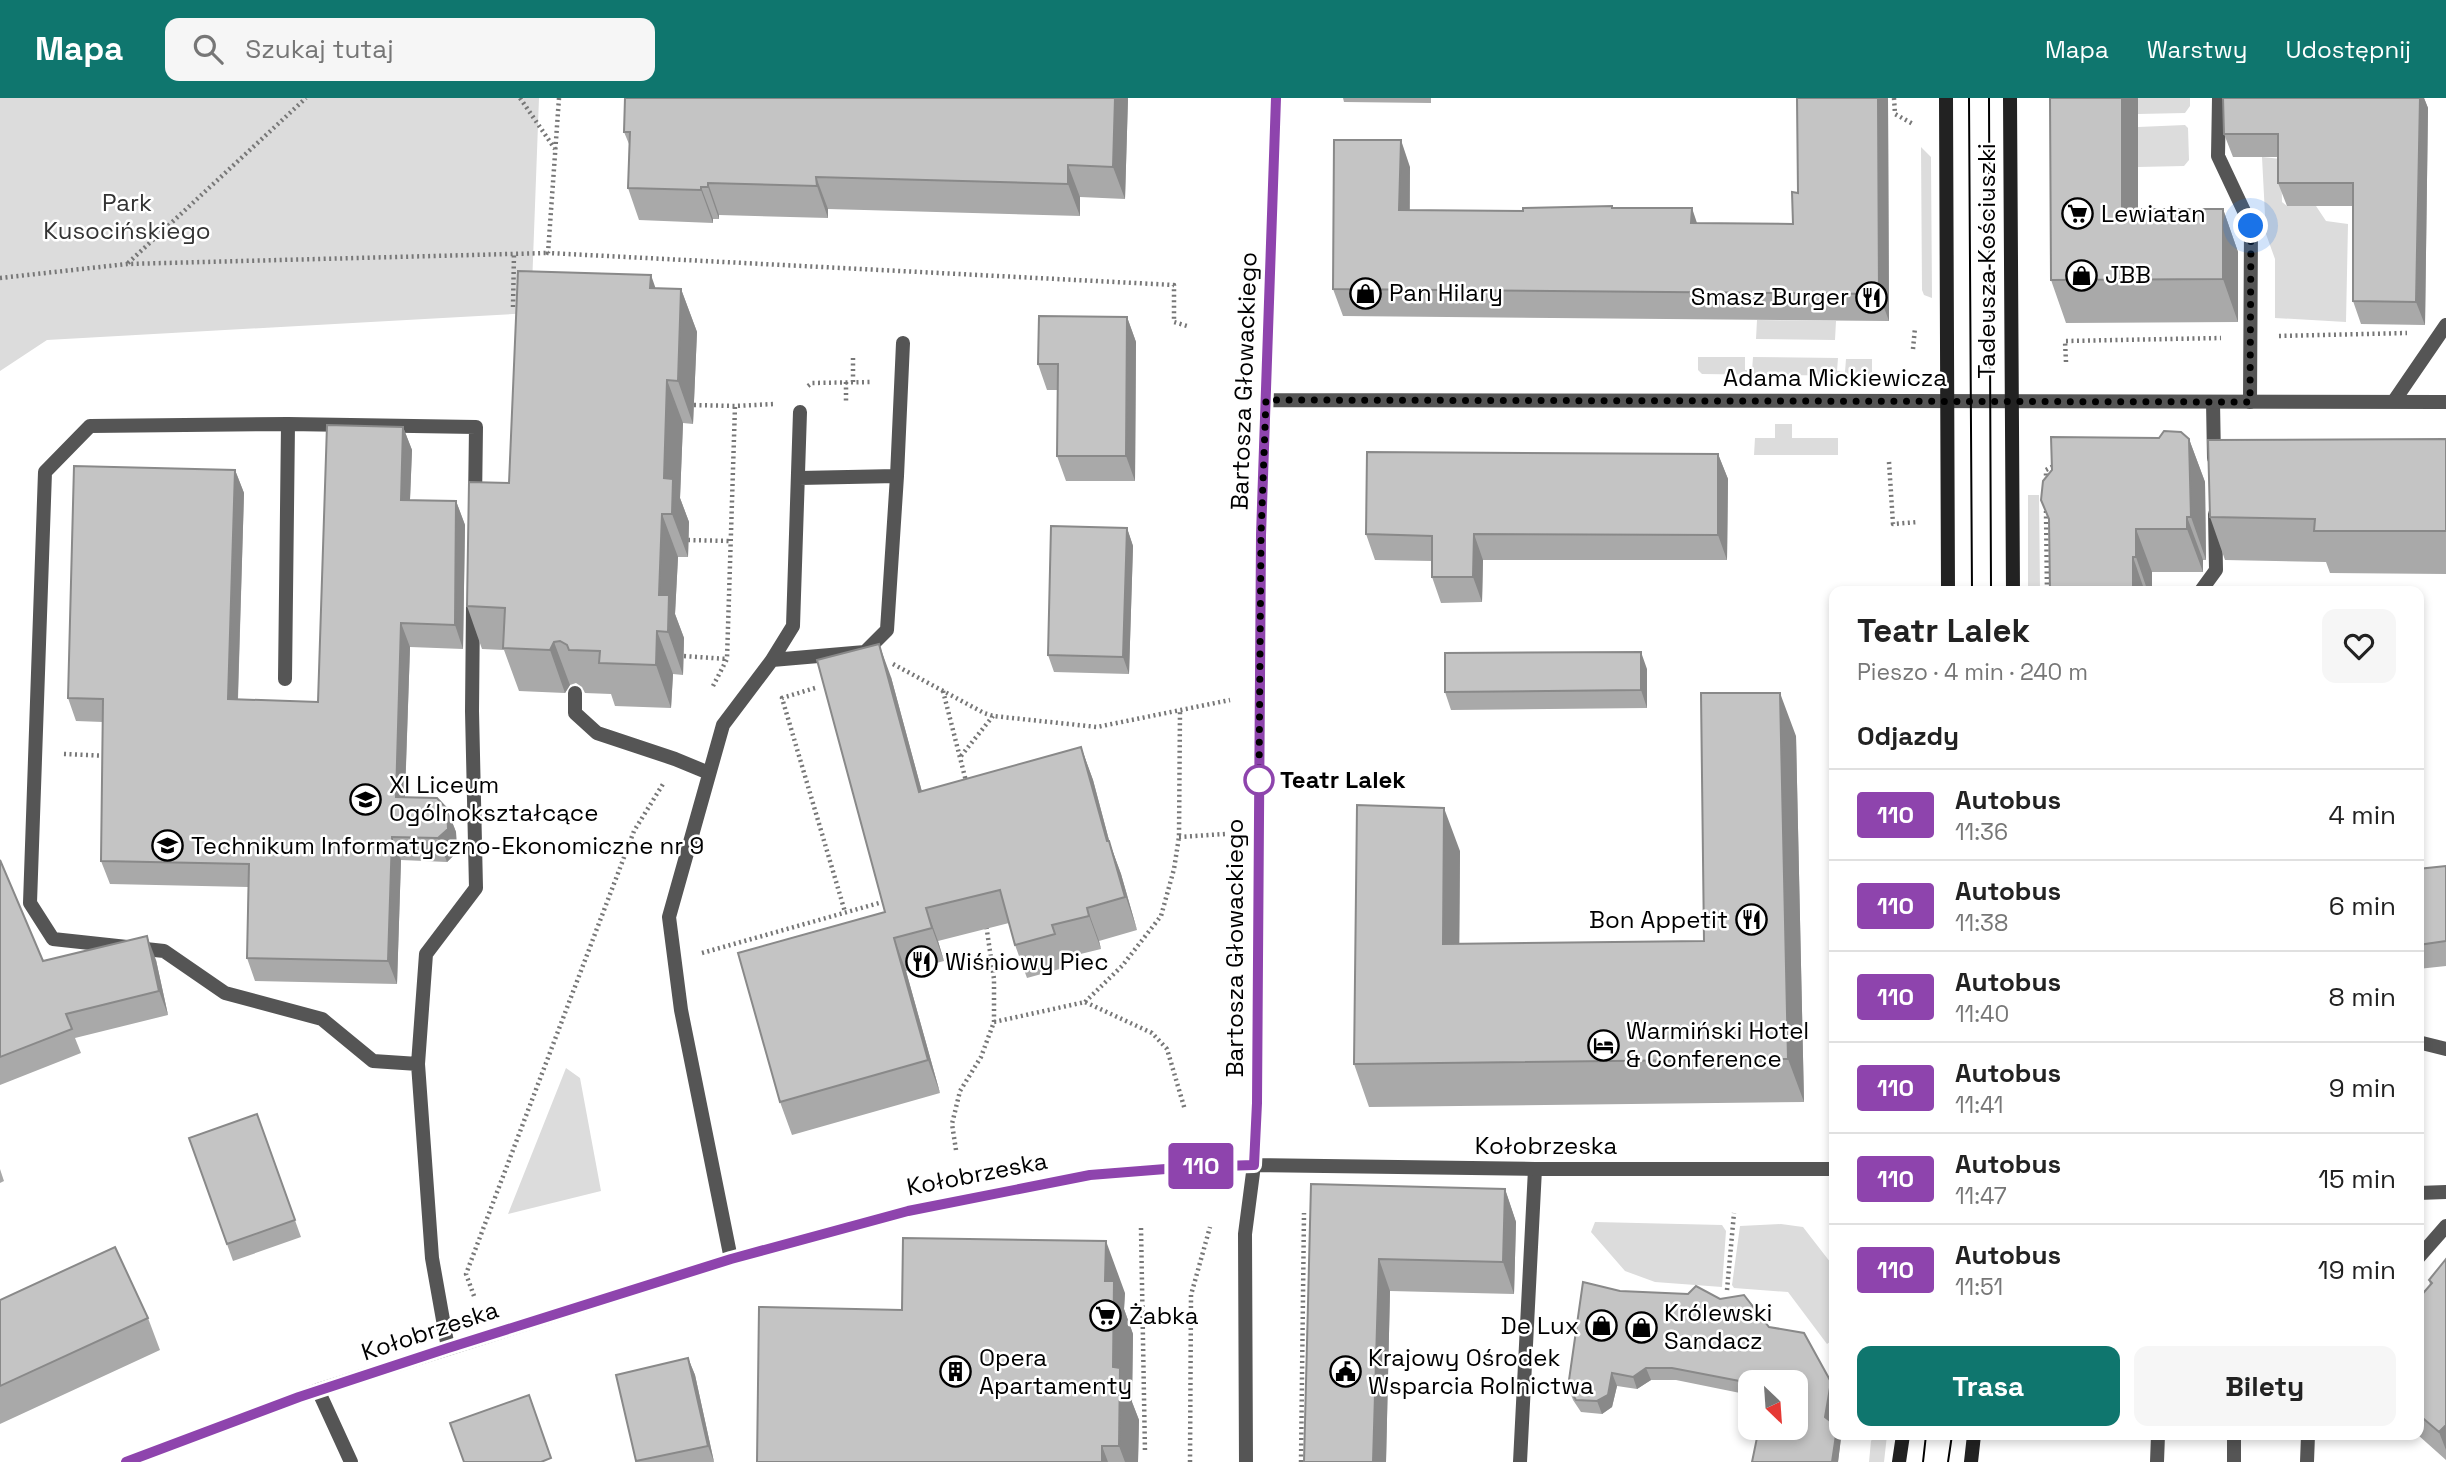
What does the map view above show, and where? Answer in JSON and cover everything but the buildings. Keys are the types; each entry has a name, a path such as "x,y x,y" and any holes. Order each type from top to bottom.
{"street":[{"name":"Bartosza Głowackiego","path":"1246,1462 1245,1234 1254,1165 1257,1090 1261,535 1276,98"},
{"name":"Tadeusza Kościuszki","path":"1946,98 1948,586"},
{"name":"Tadeusza Kościuszki","path":"2010,98 2013,586"},
{"path":"2219,98 2218,156 2251,226 2250,402"},
{"path":"2394,401 2446,325"},
{"path":"772,660 865,652 887,629 903,343"},
{"name":"Adama Mickiewicza","path":"1266,400 2446,402"},
{"path":"2213,402 2214,476"},
{"path":"731,1259 673,961 669,917 723,725 772,660 793,626 800,412"},
{"path":"285,680 288,424"},
{"path":"418,1064 373,1061 322,1019 225,993 164,951 53,939 30,903 45,472 90,426 288,424 476,427 475,522"},
{"path":"799,478 897,476"},
{"path":"2204,586 2216,569 2215,503"},
{"path":"448,1348 432,1258 418,1064 426,954 476,888 472,711 474,590"},
{"path":"575,693 575,713 597,733 709,773"},
{"path":"2424,1044 2446,1049"},
{"name":"Kołobrzeska","path":"125,1462 318,1390 731,1259 908,1211 1090,1175 1254,1165 1829,1169"},
{"path":"1520,1462 1535,1169"},
{"path":"2424,1193 2446,1192"},
{"path":"2424,1251 2446,1226"},
{"path":"318,1390 351,1462"},
{"path":"1899,1462 1902,1440"},
{"path":"1971,1462 1973,1440"},
{"path":"2157,1462 2158,1440"},
{"path":"2234,1440 2234,1462"},
{"path":"2307,1462 2308,1440"}],"path":[{"path":"127,264 306,98"},
{"path":"520,98 555,149"},
{"path":"548,253 559,98"},
{"path":"1894,98 1895,114 1913,124"},
{"path":"0,278 127,264 548,253 1174,285 1174,322 1187,326"},
{"path":"513,307 514,254"},
{"path":"846,404 853,358"},
{"path":"708,695 727,659 735,406"},
{"path":"2046,490 2046,470 2066,458"},
{"path":"1889,462 1893,523 1928,522"},
{"path":"2046,502 2047,586"},
{"path":"688,540 731,541"},
{"path":"684,656 727,659"},
{"path":"882,668 894,664 993,716 1097,727 1230,700"},
{"path":"819,686 782,698 845,912"},
{"path":"943,691 970,793"},
{"path":"994,1022 1085,1002 1122,966 1161,916 1174,869 1179,837 1180,710"},
{"path":"960,757 993,716"},
{"path":"57,753 112,756"},
{"path":"474,1296 466,1274 634,831 665,782"},
{"path":"1179,837 1225,834"},
{"path":"673,961 898,897"},
{"path":"956,1150 952,1124 960,1091 981,1057 994,1022 994,979 985,915"},
{"path":"1085,1002 1152,1033 1167,1049 1185,1110"},
{"path":"1301,1462 1304,1213"},
{"path":"1727,1290 1734,1213"},
{"path":"1190,1462 1191,1295 1210,1227"},
{"path":"1141,1228 1145,1453"}],"green space":[{"name":"Park Kusocińskiego","path":"0,98 539,98 531,313 47,340 0,371"},
{"path":"2138,98 2190,98 2190,106 2185,113 2138,114"},
{"path":"2185,125 2188,128 2189,160 2184,166 2138,167 2138,127"},
{"path":"1921,147 1931,157 1932,298 1924,295 1922,290"},
{"path":"2262,157 2281,159 2282,202 2287,206 2316,206 2326,221 2348,224 2346,322 2275,318 2275,259 2266,234"},
{"path":"1757,320 1836,321 1835,340 1756,339"},
{"path":"1698,357 1745,357 1745,370 1752,371 1753,357 1838,358 1837,371 1845,372 1846,359 1872,359 1872,376 1702,374 1698,370"},
{"path":"1775,424 1792,424 1792,438 1838,438 1838,455 1754,455 1755,438 1775,438"},
{"path":"2028,495 2039,495 2040,586 2028,586"},
{"path":"566,1068 580,1078 601,1191 508,1214"},
{"path":"1595,1222 1722,1225 1726,1231 1722,1287 1655,1282 1625,1271 1591,1232"},
{"path":"1781,1224 1803,1227 1829,1261 1829,1343 1827,1344 1788,1292 1734,1288 1732,1285 1740,1226"},
{"path":"1886,1440 1884,1462 1869,1462 1871,1441"}],"tram line":[{"path":"1969,98 1972,586"},
{"path":"1989,98 1991,586"},
{"path":"1923,1462 1925,1440"},
{"path":"1948,1462 1951,1440"}],"bus line":[{"name":"110","path":"126,1462 262,1410 448,1348 731,1259 908,1211 1090,1175 1254,1165 1257,1103 1261,535 1276,98"}],"place":[{"name":"Lewiatan","path":"2078,214"},
{"name":"JBB","path":"2082,275"},
{"name":"Pan Hilary","path":"1366,293"},
{"name":"Smasz Burger","path":"1872,297"},
{"name":"Teatr Lalek","path":"1259,780"},
{"name":"XI Liceum Ogólnokształcące","path":"366,799"},
{"name":"Technikum Informatyczno-Ekonomiczne nr 9","path":"168,846"},
{"name":"Bon Appetit","path":"1751,920"},
{"name":"Wiśniowy Piec","path":"922,962"},
{"name":"Warmiński Hotel & Conference","path":"1603,1045"},
{"name":"Żabka","path":"1106,1316"},
{"name":"De Lux","path":"1602,1326"},
{"name":"Królewski Sandacz","path":"1641,1327"},
{"name":"Opera Apartamenty","path":"956,1372"},
{"name":"Krajowy Ośrodek Wsparcia Rolnictwa","path":"1345,1372"}],"route":[{"path":"1259,780 1261,535 1266,400 2250,402 2251,226"}]}
